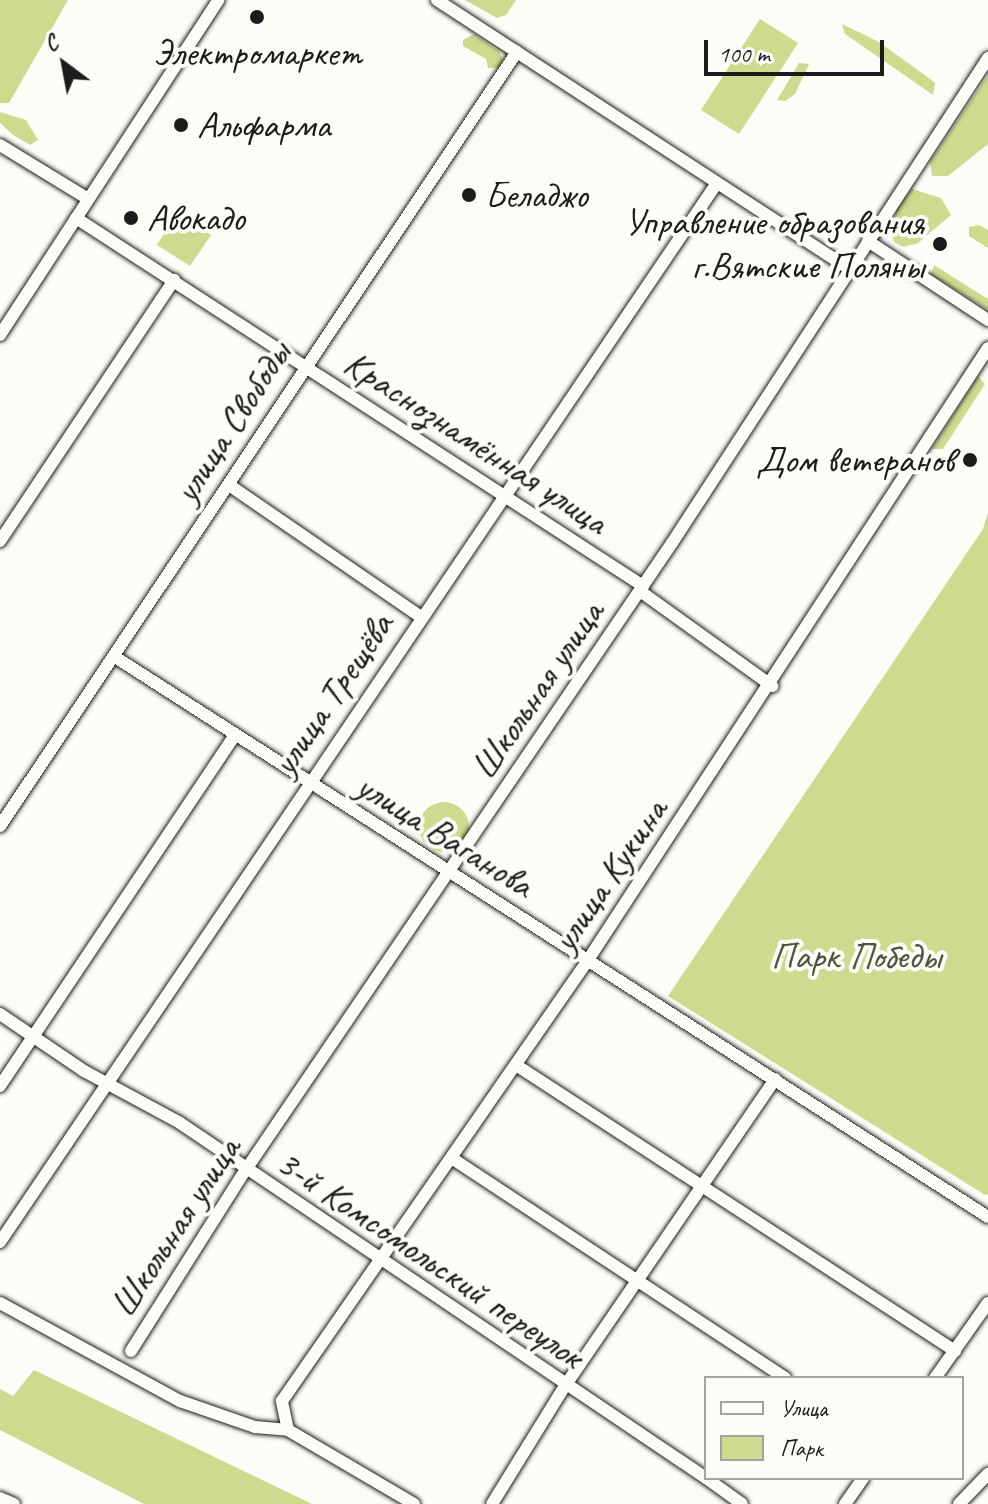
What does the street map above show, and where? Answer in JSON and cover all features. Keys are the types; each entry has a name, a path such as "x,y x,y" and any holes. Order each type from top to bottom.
{"street":[{"path":"0,335 218,0"},
{"path":"437,0 848,268"},
{"name":"улица Свободы","path":"0,826 229,485 303,366 517,52"},
{"name":"Школьная улица","path":"131,1351 245,1171 449,875 641,588 988,58"},
{"path":"0,145 88,199"},
{"name":"улица Трещёва","path":"0,1242 421,617 508,496 717,183"},
{"name":"Краснознамённая улица","path":"76,218 508,496 641,588 772,686"},
{"path":"868,241 988,320"},
{"path":"0,541 174,280"},
{"name":"улица Кукина","path":"288,1430 282,1401 453,1159 772,686 988,348"},
{"path":"229,485 421,617"},
{"name":"улица Ваганова","path":"115,657 449,875 588,960 988,1217"},
{"path":"0,1086 234,736"},
{"name":"3-й Комсомольский переулок","path":"0,1014 180,1123 245,1171 704,1477"},
{"path":"516,1065 955,1351"},
{"path":"492,1504 565,1386 775,1079"},
{"path":"453,1159 782,1376"},
{"path":"0,1303 180,1401 255,1427 288,1430 414,1504"},
{"path":"936,1376 988,1303"},
{"path":"959,1504 988,1474"},
{"name":"3-й Комсомольский переулок","path":"709,1480 742,1504"},
{"path":"845,1504 862,1480"},
{"path":"0,1498 14,1504"}],"green space":[{"path":"0,0 68,0 9,103 0,103"},
{"path":"465,0 516,0 506,15 497,18"},
{"path":"760,19 798,43 739,134 701,110"},
{"path":"842,24 879,42 935,83 933,95 845,34"},
{"path":"474,34 499,51 504,62 500,68 488,68 486,59 463,46 463,40"},
{"path":"799,63 809,64 795,94 785,101 777,100"},
{"path":"988,75 988,144 948,176 932,176 930,162"},
{"path":"0,112 26,120 38,140 30,145 13,135 0,123"},
{"path":"912,189 941,198 951,215 918,243 903,247 894,242 891,231 898,206"},
{"path":"177,213 211,235 190,266 157,245"},
{"path":"979,225 988,230 988,248 969,236 969,227"},
{"path":"934,265 988,299 988,310 931,274"},
{"path":"978,376 985,384 943,449 932,449"},
{"name":"Парк Победы","path":"988,512 988,1194 985,1195 668,996 983,529"},
{"path":"434,803 454,803 468,817 468,837 454,851 434,851 420,837 420,817"},
{"path":"34,1370 312,1504 144,1504 0,1430 0,1389 13,1396"}],"place":[{"name":"Электромаркет","path":"257,17"},
{"name":"Альфарма","path":"181,125"},
{"name":"Беладжо","path":"469,195"},
{"name":"Авокадо","path":"131,218"},
{"name":"Управление образования г.Вятские Поляны","path":"940,244"},
{"name":"Дом ветеранов","path":"970,460"}]}
